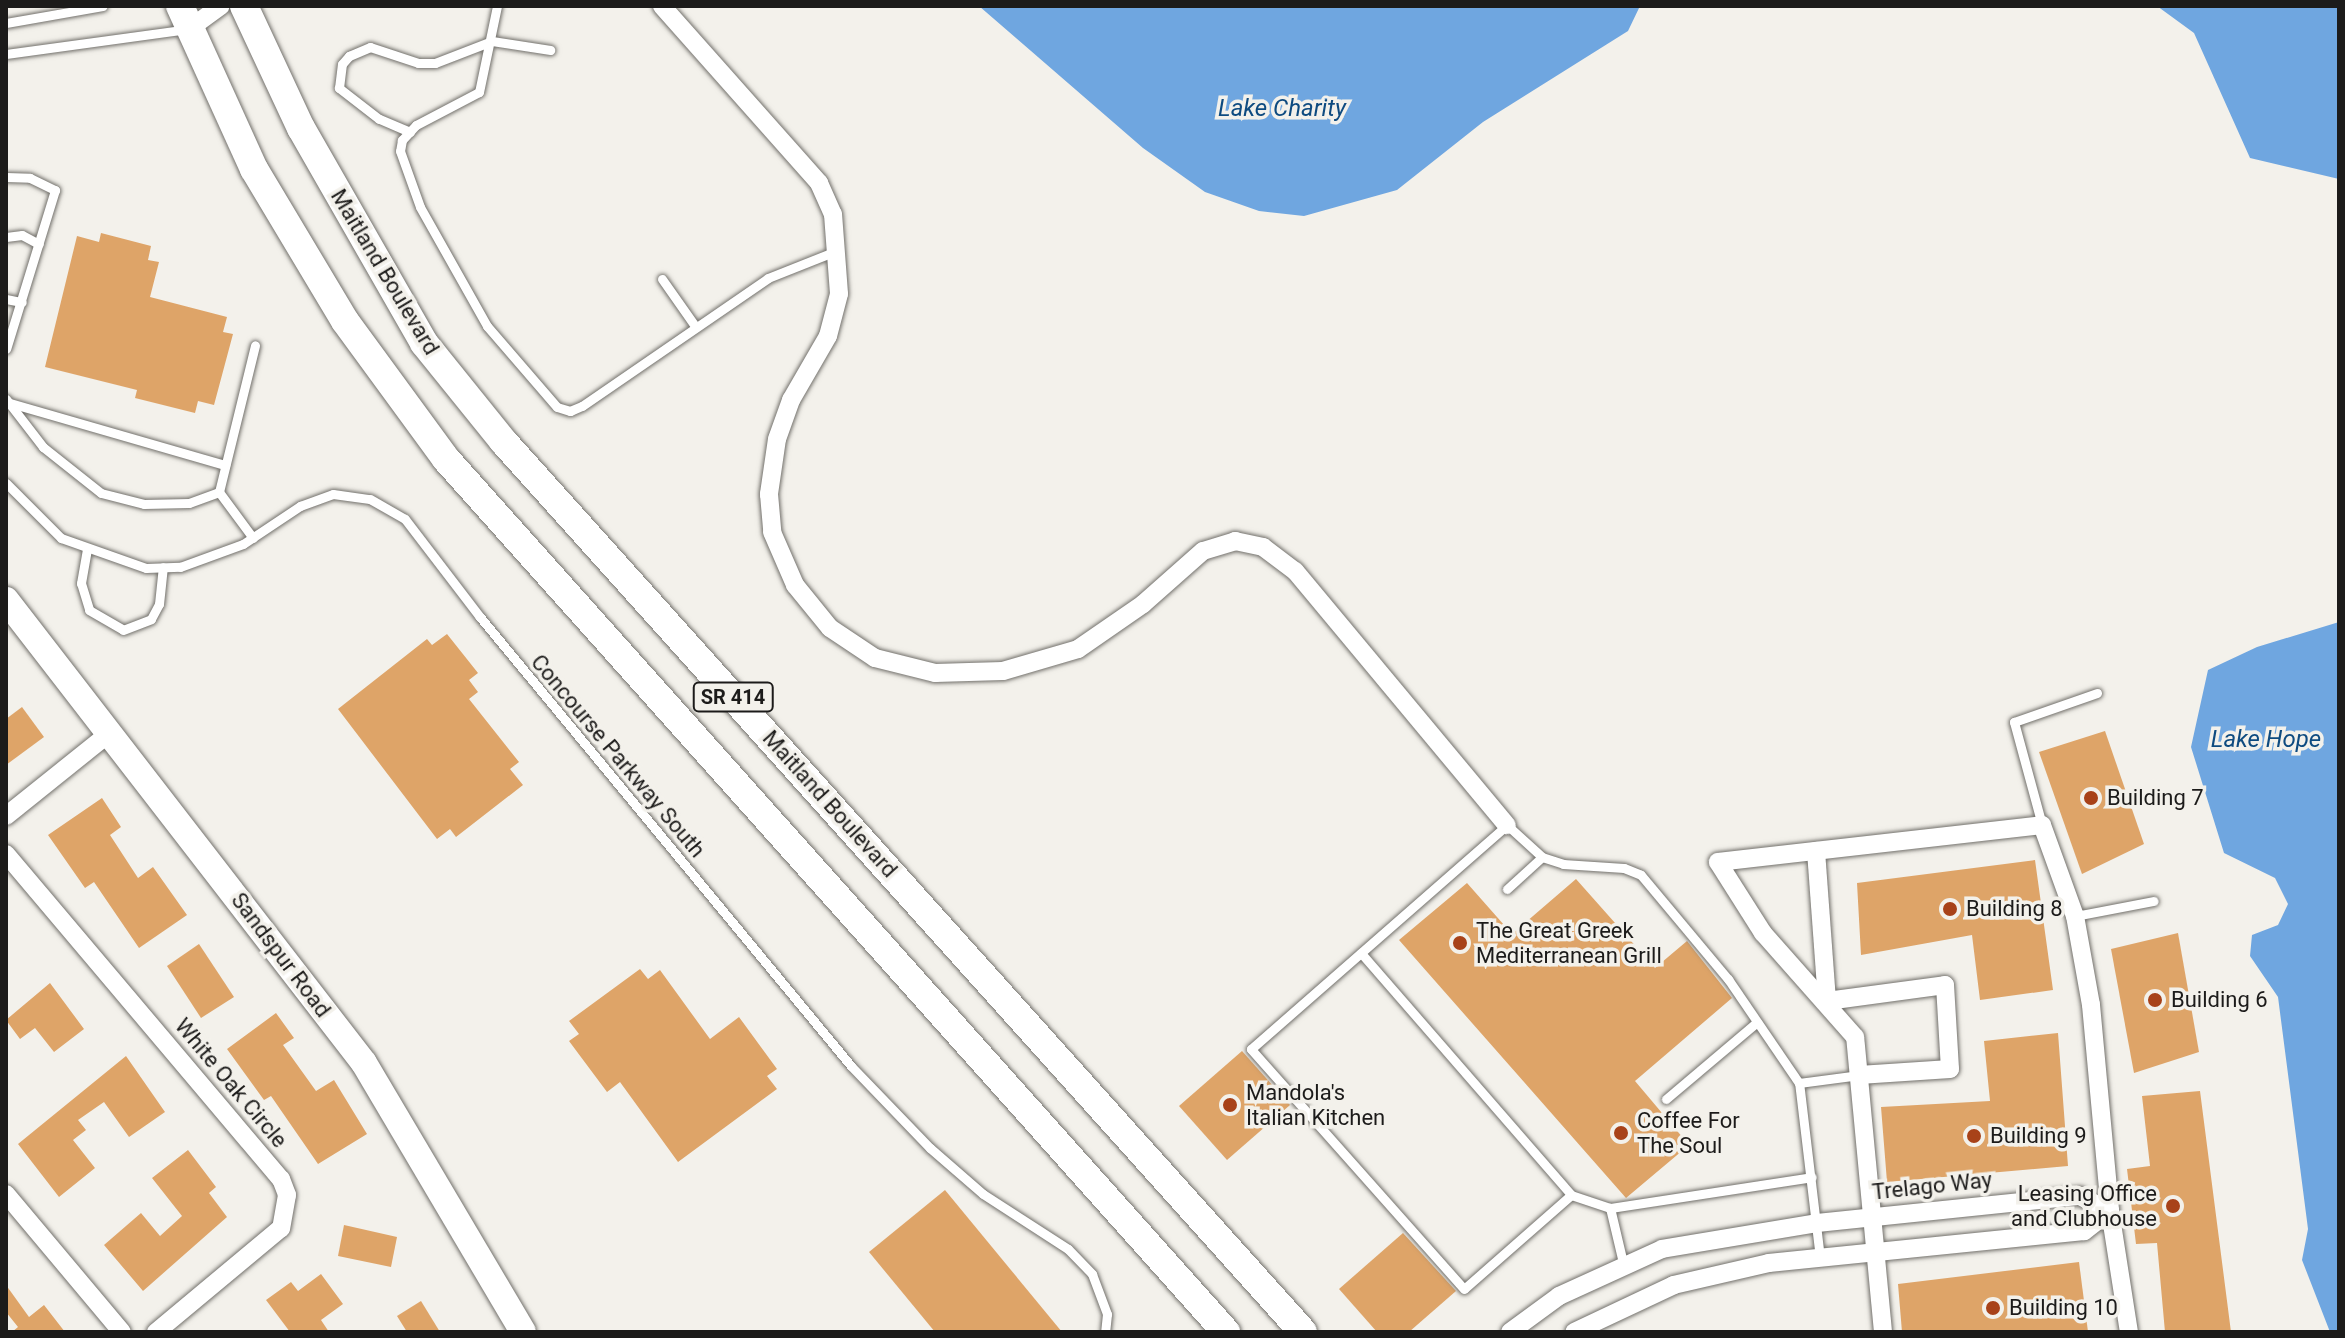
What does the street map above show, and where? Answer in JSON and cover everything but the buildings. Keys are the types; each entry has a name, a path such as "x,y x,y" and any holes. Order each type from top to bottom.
{"main road":[{"name":"Maitland Boulevard","path":"244,6 301,128 424,343 503,441 1303,1332"},
{"name":"SR 414","path":"184,18 254,169 338,309 446,459 1226,1332"}],"street":[{"path":"184,18 221,6"},
{"path":"662,6 819,183 833,214 839,250 839,294 828,336 791,400 777,439 769,494 772,532 795,585 830,628 875,658 935,673 1003,671 1078,649 1143,604 1203,551 1235,541 1263,547 1295,571 1507,825"},
{"name":"Sandspur Road","path":"6,600 364,1063 523,1332"},
{"path":"6,816 111,732"},
{"path":"1883,1332 1855,1037 1827,1001 1763,933 1718,862 2042,825 2075,916 2091,1005 2110,1211 2129,1332"},
{"path":"1816,851 1827,1001"},
{"name":"White Oak Circle","path":"6,854 281,1179 287,1195 281,1228 156,1332"},
{"path":"1827,1001 1945,985 1950,1069 1859,1075"},
{"path":"6,1194 122,1332"},
{"name":"Trelago Way","path":"1510,1332 1559,1296 1662,1249 1817,1223 2080,1196 2110,1211"},
{"path":"1574,1332 1674,1285 1769,1263 2084,1231 2110,1211"}],"lane":[{"path":"6,23 103,6"},
{"path":"497,6 479,92 410,132 400,151 404,167 445,255 487,326 557,407 570,411 582,406 768,278 839,250"},
{"path":"6,54 184,18"},
{"path":"410,132 353,101 339,88 342,64 370,47 418,63 435,63 492,41 550,50"},
{"path":"6,177 30,178 55,190 6,349"},
{"path":"6,237 22,235 39,244"},
{"path":"662,279 695,326"},
{"path":"6,299 22,302"},
{"path":"253,538 219,492 255,345"},
{"path":"8,401 225,465"},
{"path":"8,401 43,447 101,493 144,504 189,503 219,492"},
{"name":"Concourse Parkway South","path":"6,483 61,538 146,568 180,567 253,538 300,506 333,494 370,499 405,519 480,617 851,1066 940,1157 983,1194 1068,1249 1092,1274 1107,1314 1105,1332"},
{"path":"87,549 81,583 89,610 123,630 151,619 159,604 163,567"},
{"path":"2042,825 2014,722 2097,693"},
{"path":"1571,1195 1464,1289 1251,1049 1507,825 1542,857 1563,864 1624,868 1641,875 1757,1022 1799,1083 1820,1258"},
{"path":"1507,889 1542,857"},
{"path":"2075,916 2154,901"},
{"path":"1361,953 1571,1195 1610,1208 1812,1177"},
{"path":"1666,1099 1757,1022"},
{"path":"1799,1083 1859,1075"},
{"path":"1610,1208 1624,1267"}],"water":[{"name":"Lake Charity","path":"979,6 1640,6 1628,31 1483,122 1397,190 1304,216 1259,211 1205,192 1143,148"},
{"path":"2157,6 2339,6 2339,179 2250,158 2194,33"},
{"name":"Lake Hope","path":"2339,622 2339,1332 2330,1332 2302,1260 2308,1229 2278,997 2250,956 2252,935 2278,925 2288,904 2275,878 2224,853 2191,747 2208,670 2257,647"}],"place":[{"name":"Building 7","path":"2091,798"},
{"name":"Building 8","path":"1950,909"},
{"name":"The Great Greek Mediterranean Grill","path":"1460,943"},
{"name":"Building 6","path":"2155,1000"},
{"name":"Mandola's Italian Kitchen","path":"1230,1105"},
{"name":"Coffee For The Soul","path":"1621,1133"},
{"name":"Building 9","path":"1974,1136"},
{"name":"Leasing Office and Clubhouse","path":"2173,1206"},
{"name":"Building 10","path":"1993,1308"}]}
